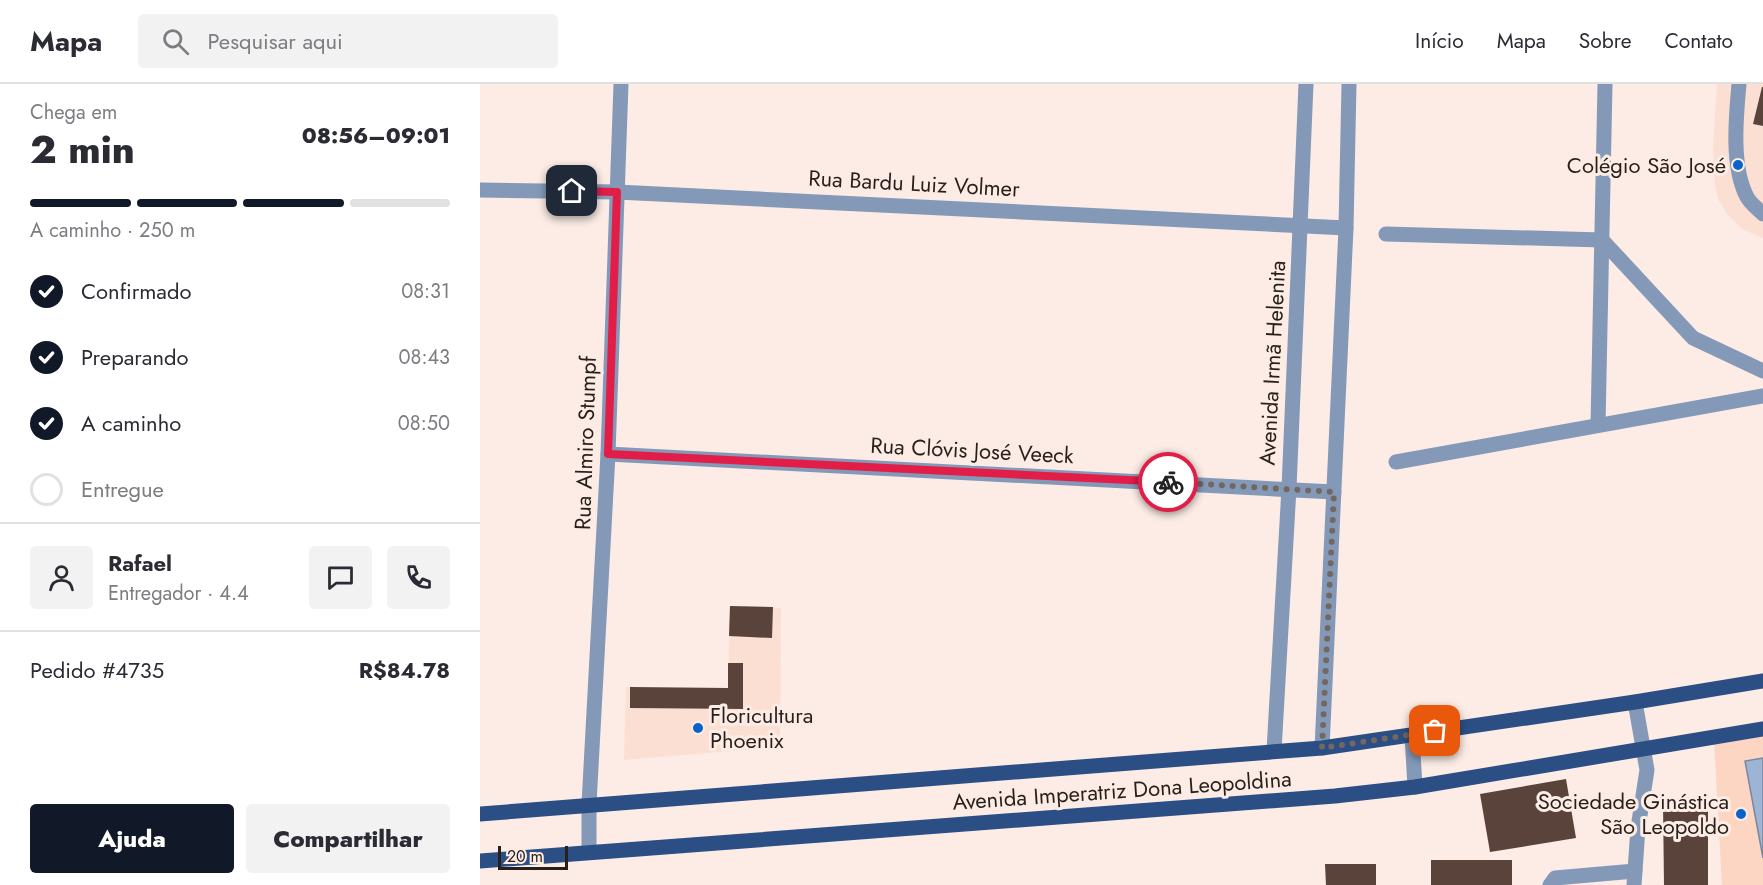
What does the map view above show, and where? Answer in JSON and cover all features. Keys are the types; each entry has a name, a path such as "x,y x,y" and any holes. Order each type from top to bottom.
{"main road":[{"name":"Avenida Imperatriz Dona Leopoldina","path":"480,814 1322,748 1763,681"},
{"name":"Avenida Imperatriz Dona Leopoldina","path":"480,861 1335,796 1415,787 1763,729"}],"street":[{"name":"Rua Almiro Stumpf","path":"589,852 608,454 621,84"},
{"name":"Avenida Irmã Helenita","path":"1274,751 1289,489 1306,84"},
{"path":"1322,748 1346,228 1349,84"},
{"path":"1598,425 1605,84"},
{"path":"1739,84 1736,117 1737,154 1741,178 1747,198 1763,214"},
{"name":"Rua Bardu Luiz Volmer","path":"480,190 617,192 1346,228"},
{"path":"1386,234 1602,240 1693,338 1763,371"},
{"path":"1396,462 1763,396"},
{"name":"Rua Clóvis José Veeck","path":"608,454 1334,492"},
{"path":"1550,885 1555,878 1635,878 1638,828 1647,770 1635,702"},
{"path":"1412,735 1415,787"}],"shaded area":[{"name":"Colégio São José","path":"1717,84 1763,84 1763,238 1742,229 1727,214 1718,199 1713,145"},
{"path":"730,606 781,608 780,747 624,760 626,687 728,688"},
{"name":"Sociedade Ginástica São Leopoldo","path":"1763,735 1763,885 1722,885 1714,742"}],"water":[{"path":"1763,758 1763,858 1745,761"}],"building":[{"path":"1763,87 1763,126 1753,124"},
{"path":"730,606 773,607 772,638 729,636"},
{"path":"728,663 743,663 743,709 630,708 630,687 728,688"},
{"path":"1566,779 1576,838 1490,852 1480,794"},
{"path":"1663,803 1708,803 1708,885 1664,885"},
{"path":"1431,860 1512,860 1512,885 1431,885"},
{"path":"1325,864 1376,864 1376,885 1326,885"}],"way so far":[{"path":"1168,482 1334,492 1322,748 1435,731"}],"place":[{"name":"Colégio São José","path":"1738,165"},
{"name":"Floricultura Phoenix","path":"698,728"},
{"name":"Sociedade Ginástica São Leopoldo","path":"1741,814"}],"route":[{"path":"572,191 617,192 608,454 1168,482"}]}
